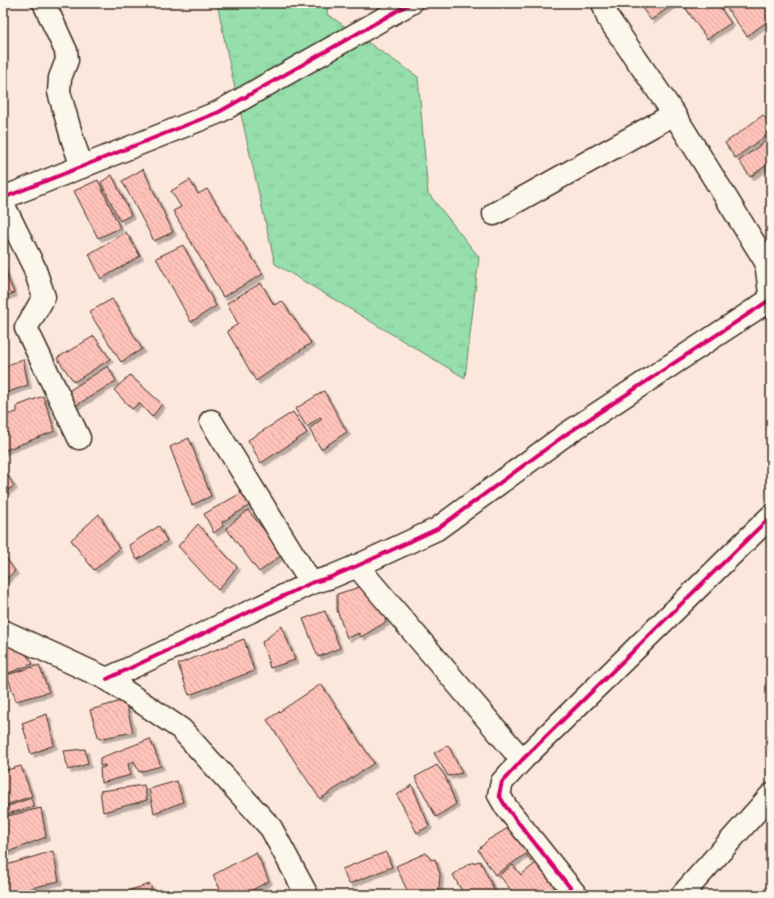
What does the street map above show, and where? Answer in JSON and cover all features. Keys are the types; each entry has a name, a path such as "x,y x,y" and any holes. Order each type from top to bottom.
{"street":[{"path":"44,3 66,51 67,60 60,78 59,92 82,167"},
{"path":"3,198 219,112 411,3"},
{"path":"107,679 311,583 331,577 357,566 436,528 565,435 771,300 766,262 674,114 608,18 603,3"},
{"path":"494,214 674,114"},
{"path":"3,204 34,267 44,297 26,328 79,438"},
{"path":"211,421 311,583"},
{"path":"576,895 506,807 499,795 502,782 522,760 771,516"},
{"path":"357,566 522,760"},
{"path":"3,630 107,679 181,729 271,828 307,895"},
{"path":"682,895 771,795"}],"green space":[{"path":"217,3 328,3 327,14 418,77 428,193 479,257 465,378 275,264"}],"building":[{"path":"638,3 675,3 651,20"},
{"path":"682,3 717,3 731,23 707,39"},
{"path":"729,3 771,3 771,19 747,36 725,6"},
{"path":"763,115 771,127 771,132 735,158 725,143"},
{"path":"771,137 771,162 750,177 739,161"},
{"path":"143,169 173,232 154,241 122,181"},
{"path":"112,175 131,215 120,221 101,182"},
{"path":"98,180 120,228 98,238 74,191"},
{"path":"190,180 198,194 207,189 263,274 223,297 173,211 181,207 171,191"},
{"path":"126,232 140,256 101,279 89,254"},
{"path":"183,245 216,306 191,322 156,258"},
{"path":"3,266 14,293 3,297"},
{"path":"261,283 274,305 282,301 311,343 256,381 227,331 238,324 227,303"},
{"path":"112,299 142,349 121,362 89,312"},
{"path":"94,336 110,359 74,382 57,358"},
{"path":"23,359 28,385 3,394 3,367"},
{"path":"108,366 116,381 75,406 67,392"},
{"path":"130,375 162,404 152,417 139,403 132,409 114,390"},
{"path":"324,391 347,432 321,449 309,429 322,419 320,417 307,427 295,409"},
{"path":"43,396 55,431 3,451 3,416 17,412 17,406"},
{"path":"293,412 307,433 261,463 248,440"},
{"path":"189,438 211,496 192,505 170,447"},
{"path":"3,468 14,486 3,493"},
{"path":"243,492 252,504 222,522 223,526 214,533 204,514"},
{"path":"248,510 283,554 259,572 226,528"},
{"path":"99,514 119,549 94,570 71,540"},
{"path":"198,524 237,567 218,590 178,546"},
{"path":"159,526 167,541 137,560 129,545"},
{"path":"3,554 15,571 3,582"},
{"path":"363,586 374,586 386,622 361,637 359,633 347,638 337,610 337,594"},
{"path":"325,611 340,648 318,657 303,619"},
{"path":"282,626 295,660 270,668 262,642"},
{"path":"244,639 254,671 189,695 178,664"},
{"path":"6,643 24,651 33,664 3,675 3,644"},
{"path":"39,665 49,692 16,701 7,675"},
{"path":"321,684 374,763 320,799 267,720"},
{"path":"125,700 133,732 99,739 90,710"},
{"path":"47,714 54,745 31,754 22,723"},
{"path":"150,739 161,766 139,772 134,761 128,764 131,775 101,783 100,768 105,767 105,765 100,766 100,758"},
{"path":"448,745 462,773 448,776 434,753"},
{"path":"85,749 88,764 68,770 64,751"},
{"path":"437,765 445,776 456,804 436,817 415,777"},
{"path":"21,766 32,796 3,806 3,771"},
{"path":"177,781 183,802 154,813 149,789"},
{"path":"144,785 147,800 103,812 100,791"},
{"path":"412,785 429,826 417,833 397,795"},
{"path":"31,798 34,807 3,815 3,808"},
{"path":"41,808 46,837 3,854 3,817"},
{"path":"513,825 537,856 531,862 526,854 495,875 478,850 488,840"},
{"path":"53,851 59,881 5,895 3,891 3,866"},
{"path":"256,852 269,881 243,895 223,895 213,875"},
{"path":"386,852 392,867 349,884 342,869"},
{"path":"426,853 431,860 435,859 440,874 439,889 425,895 409,895 396,866"},
{"path":"541,859 561,882 545,895 515,895 499,875 513,865 521,875"},
{"path":"480,861 497,895 464,895 453,875 468,864"},
{"path":"150,884 154,895 114,895"}],"cycle path":[{"path":"3,198 219,112 411,3"},
{"path":"107,679 311,583 331,577 357,566 437,529 565,435 771,299"},
{"path":"576,895 506,807 499,795 502,782 522,760 771,516"}]}
